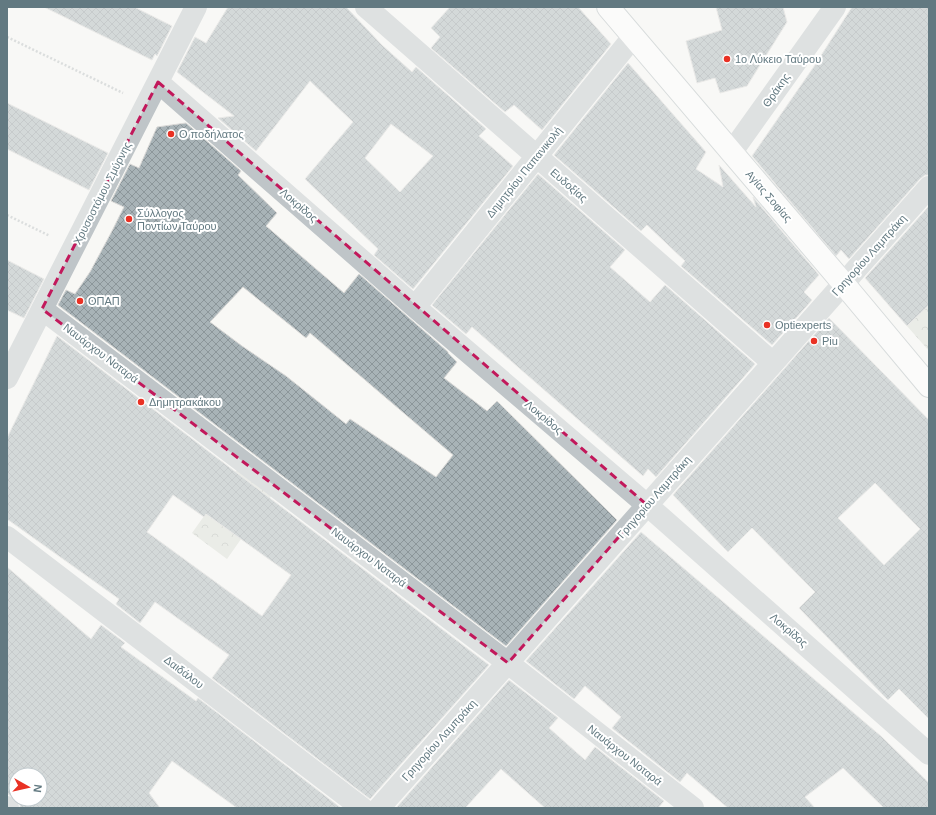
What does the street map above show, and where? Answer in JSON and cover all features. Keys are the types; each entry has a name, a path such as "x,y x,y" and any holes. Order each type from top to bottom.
{"street":[{"name":"Χρυσοστόμου Σμύρνης","path":"10,365 42,309 196,7"},
{"name":"Ευδοξίας","path":"366,7 773,363"},
{"name":"Αγίας Σοφίας","path":"608,7 929,386"},
{"name":"Θράκης","path":"731,153 834,7"},
{"name":"Δημητρίου Παπανικολή","path":"416,307 633,38"},
{"name":"Λοκρίδος","path":"158,82 416,307 647,505 929,754"},
{"name":"Γρηγορίου Λαμπράκη","path":"379,808 929,187"},
{"name":"Ναυάρχου Νοταρά","path":"42,309 508,662 693,808"},
{"name":"Δαιδάλου","path":"7,537 362,808"}],"path":[{"path":"7,37 147,104"},
{"path":"7,215 74,247"}],"highlighted area":[{"path":"158,82 647,505 508,663 42,309"}],"green space":[{"path":"929,305 929,351 907,326"},
{"path":"237,470 272,495 227,559 192,533"}],"building":[{"path":"44,7 134,7 172,26 157,56 155,54 152,60"},
{"path":"228,7 346,7 382,45 412,72 416,67 486,129 479,136 513,166 413,289 374,255 378,249 305,179 353,122 310,81 256,151 218,118 234,116 177,72 195,37 206,43","holes":["391,124 433,156 400,192 365,158"]},
{"path":"450,7 578,7 611,44 542,130 514,105 505,112 431,48 440,37 431,28"},
{"name":"1ο Λύκειο Ταύρου","path":"716,7 783,7 787,22 747,86 720,93 715,78 697,83 686,41 722,30"},
{"path":"852,7 929,7 929,175 925,175 920,179 849,259 841,250 836,256 752,156 815,65"},
{"path":"628,63 706,152 696,169 723,187 719,165 756,207 753,197 819,275 804,292 812,300 772,345 681,266 685,261 647,225 641,231 554,155"},
{"path":"7,103 108,153 89,190 7,149"},
{"path":"186,123 241,171 238,175 277,213 266,226 344,293 359,274 448,352 457,362 444,378 487,411 497,401 617,520 506,646 58,305 66,290 75,294 90,272 124,207 111,201 130,164 139,168 157,127","holes":["243,287 306,338 310,333 453,455 436,477 350,419 346,424 286,376 210,322"]},
{"path":"538,174 625,250 610,267 650,302 665,285 755,364 656,477 648,469 643,476 472,327 466,334 432,305"},
{"path":"929,206 929,305 907,326 865,278"},
{"path":"7,260 44,279 24,318 7,310"},
{"path":"829,318 929,420 929,719 899,689 888,700 799,608 815,592 752,528 728,552 673,495","holes":["875,483 920,529 884,565 838,518"]},
{"path":"57,336 489,665 370,799 212,678 229,655 155,602 140,623 116,604 119,599 7,519 7,438","holes":["173,495 204,517 206,514 291,575 262,616 147,532"]},
{"path":"641,532 882,737 929,783 929,808 884,808 843,768 805,797 815,808 728,808 687,773 680,782 612,728 621,717 585,686 574,699 526,661"},
{"path":"7,567 91,639 101,625 125,643 121,647 196,701 198,698 341,808 237,808 172,761 149,793 160,808 20,808 48,807 48,767 8,767 8,794"},
{"path":"509,680 558,718 549,728 585,760 595,747 664,801 658,808 545,808 501,769 465,808 396,808"}],"place":[{"name":"1ο Λύκειο Ταύρου","path":"727,59"},
{"name":"Ο ποδήλατος","path":"171,134"},
{"name":"Σύλλογος Ποντίων Ταύρου","path":"129,219"},
{"name":"ΟΠΑΠ","path":"80,301"},
{"name":"Optiexperts","path":"767,325"},
{"name":"Piu","path":"814,341"},
{"name":"Δημητρακάκου","path":"141,402"}]}
